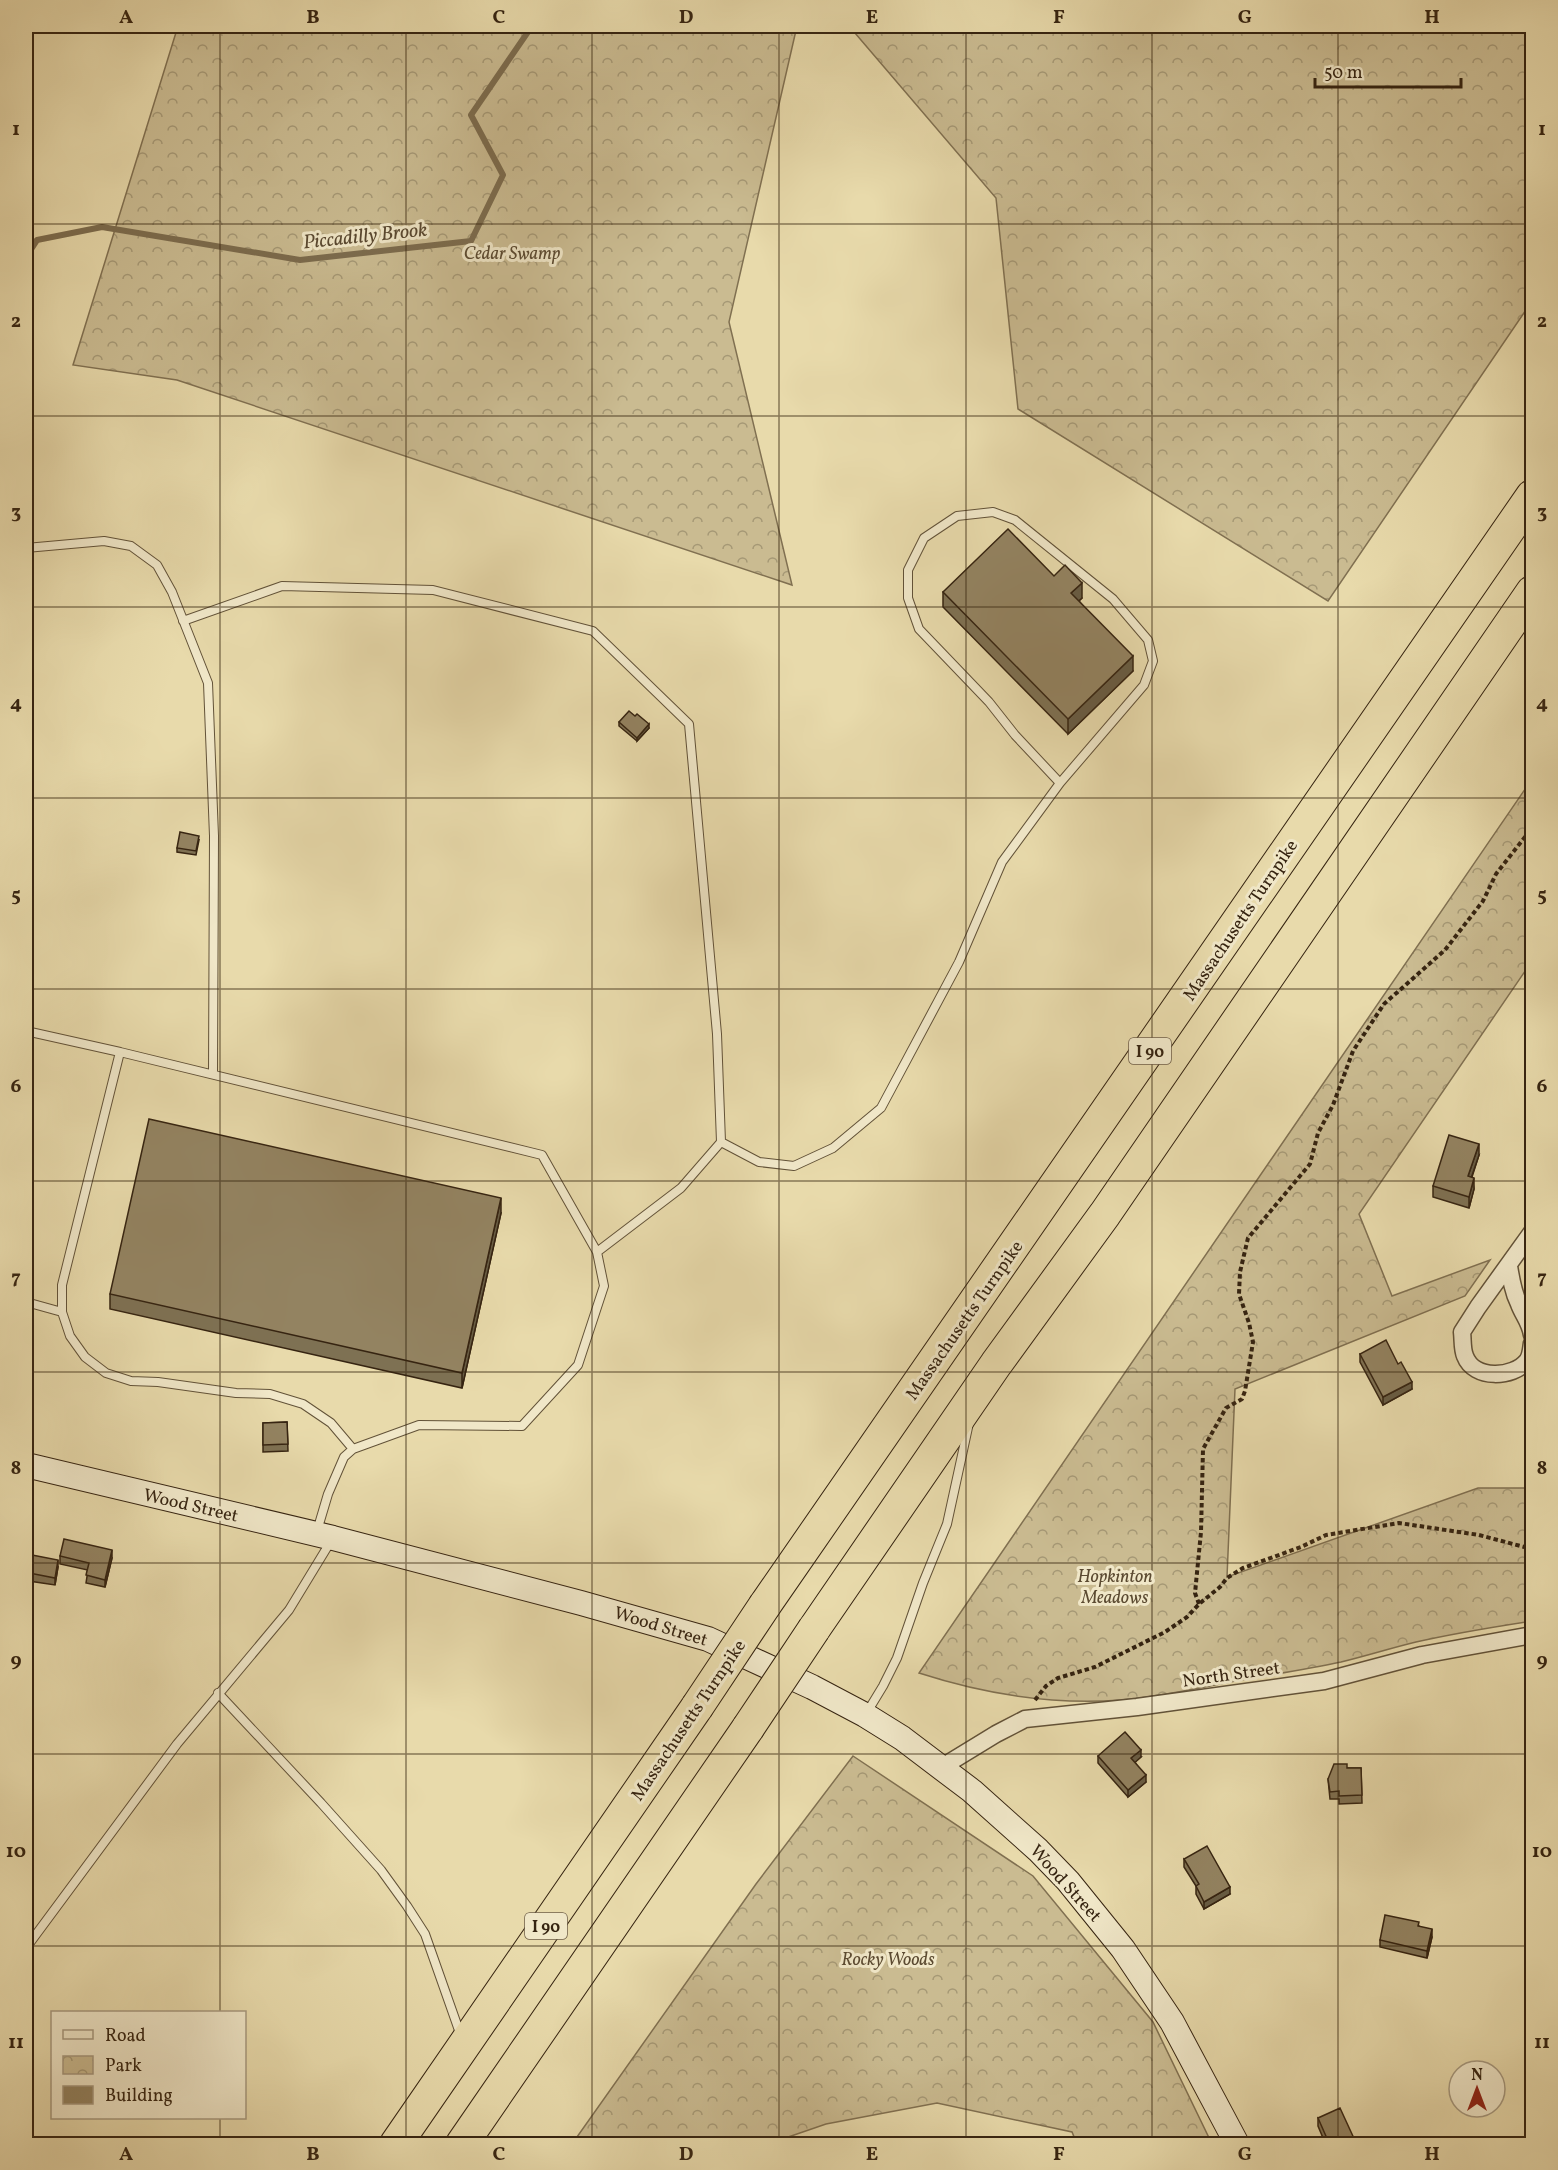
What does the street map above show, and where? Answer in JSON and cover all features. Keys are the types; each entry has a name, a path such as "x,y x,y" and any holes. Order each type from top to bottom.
{"highway":[{"name":"Massachusetts Turnpike","path":"396,2145 765,1605 1533,496"},
{"path":"462,2145 974,1395 1105,1214 1533,592"}],"main road":[{"name":"Wood Street","path":"26,1465 324,1536 581,1603 708,1639 812,1687 865,1715 942,1767 1038,1850 1096,1914 1123,1949 1172,2022 1237,2145"}],"street":[{"path":"1533,1232 1462,1332 1465,1358 1480,1372 1502,1375 1519,1369 1529,1359 1533,1343"},
{"path":"1509,1266 1519,1306 1531,1325 1533,1335"},
{"name":"North Street","path":"942,1767 1025,1719 1137,1707 1324,1681 1422,1655 1533,1635"}],"lane":[{"path":"722,1142 759,1162 794,1166 833,1148 881,1108 959,962 1002,862 1060,783 1144,685 1153,661 1148,640 1113,599 1015,520 993,512 957,516 924,538 908,570 908,598 919,629 989,702 1015,735 1060,783"},
{"path":"26,548 104,542 131,546 157,565 172,592 208,683 214,836 213,1074"},
{"path":"183,621 282,586 433,590 593,631 689,724 717,1034 722,1142 681,1188 597,1251"},
{"path":"26,1031 213,1074 542,1155 597,1251 604,1286 578,1365 522,1426 419,1425 353,1449 344,1457 327,1494 324,1536 289,1610 177,1744 26,1948"},
{"path":"120,1052 62,1285 62,1312 70,1336 86,1357 106,1373 131,1381 158,1382 236,1393 270,1394 303,1404 331,1423 353,1449"},
{"path":"26,1302 62,1312"},
{"path":"865,1715 884,1686 897,1658 923,1582 947,1524 961,1469 974,1395"},
{"path":"218,1693 381,1870 407,1906 425,1934 464,2045"}],"path":[{"path":"1199,1604 1195,1593 1201,1532 1203,1449 1226,1408 1242,1399 1253,1342 1239,1294 1240,1272 1248,1238 1310,1164 1318,1133 1333,1105 1353,1051 1384,1004 1444,950 1483,901 1496,874 1533,828"},
{"path":"1025,1719 1037,1695 1058,1678 1095,1667 1165,1632 1187,1617 1227,1578 1244,1568 1326,1536 1399,1523 1479,1535 1533,1549"}],"green space":[{"name":"Cedar Swamp","path":"178,26 797,26 729,322 792,585 177,380 73,365"},
{"path":"849,26 1532,26 1532,301 1328,601 1018,409 996,198"},
{"name":"Hopkinton Meadows","path":"1532,779 1532,961 1359,1214 1392,1296 1490,1260 1465,1296 1235,1389 1227,1577 1478,1488 1532,1488 1532,1621 1407,1644 1327,1665 1173,1693 1121,1700 1070,1701 1019,1696 968,1687 919,1673"},
{"name":"Rocky Woods","path":"853,1756 1033,1876 1153,2022 1212,2144 1077,2144 1072,2132 937,2103 826,2124 768,2144 572,2144 756,1884"}],"building":[{"path":"1008,529 1054,576 1065,565 1082,583 1071,593 1133,656 1068,719 943,592"},
{"path":"629,711 635,716 637,714 649,724 637,738 619,722"},
{"path":"180,832 199,836 196,851 177,848"},
{"path":"1533,1069 1533,1082 1527,1073"},
{"path":"149,1119 501,1198 462,1373 110,1294"},
{"path":"1449,1135 1479,1144 1468,1176 1474,1178 1469,1197 1433,1186"},
{"path":"1386,1340 1398,1364 1401,1362 1412,1382 1383,1397 1360,1354"},
{"path":"287,1422 288,1444 263,1445 263,1423"},
{"path":"64,1539 112,1550 105,1580 86,1575 89,1563 60,1556"},
{"path":"32,1555 58,1560 55,1578 29,1573"},
{"path":"1125,1732 1141,1750 1131,1758 1146,1775 1128,1790 1098,1756"},
{"path":"1334,1764 1347,1764 1347,1768 1361,1768 1362,1795 1339,1796 1339,1791 1330,1792 1328,1779"},
{"path":"1207,1846 1230,1887 1204,1902 1196,1886 1199,1884 1184,1859"},
{"path":"1385,1915 1419,1922 1418,1926 1432,1929 1427,1951 1380,1940"},
{"path":"1340,2108 1357,2145 1329,2143 1318,2118"}],"waterway":[{"name":"Piccadilly Brook","path":"26,257 37,240 102,227 300,260 471,241 503,175 471,115 532,26"}]}
